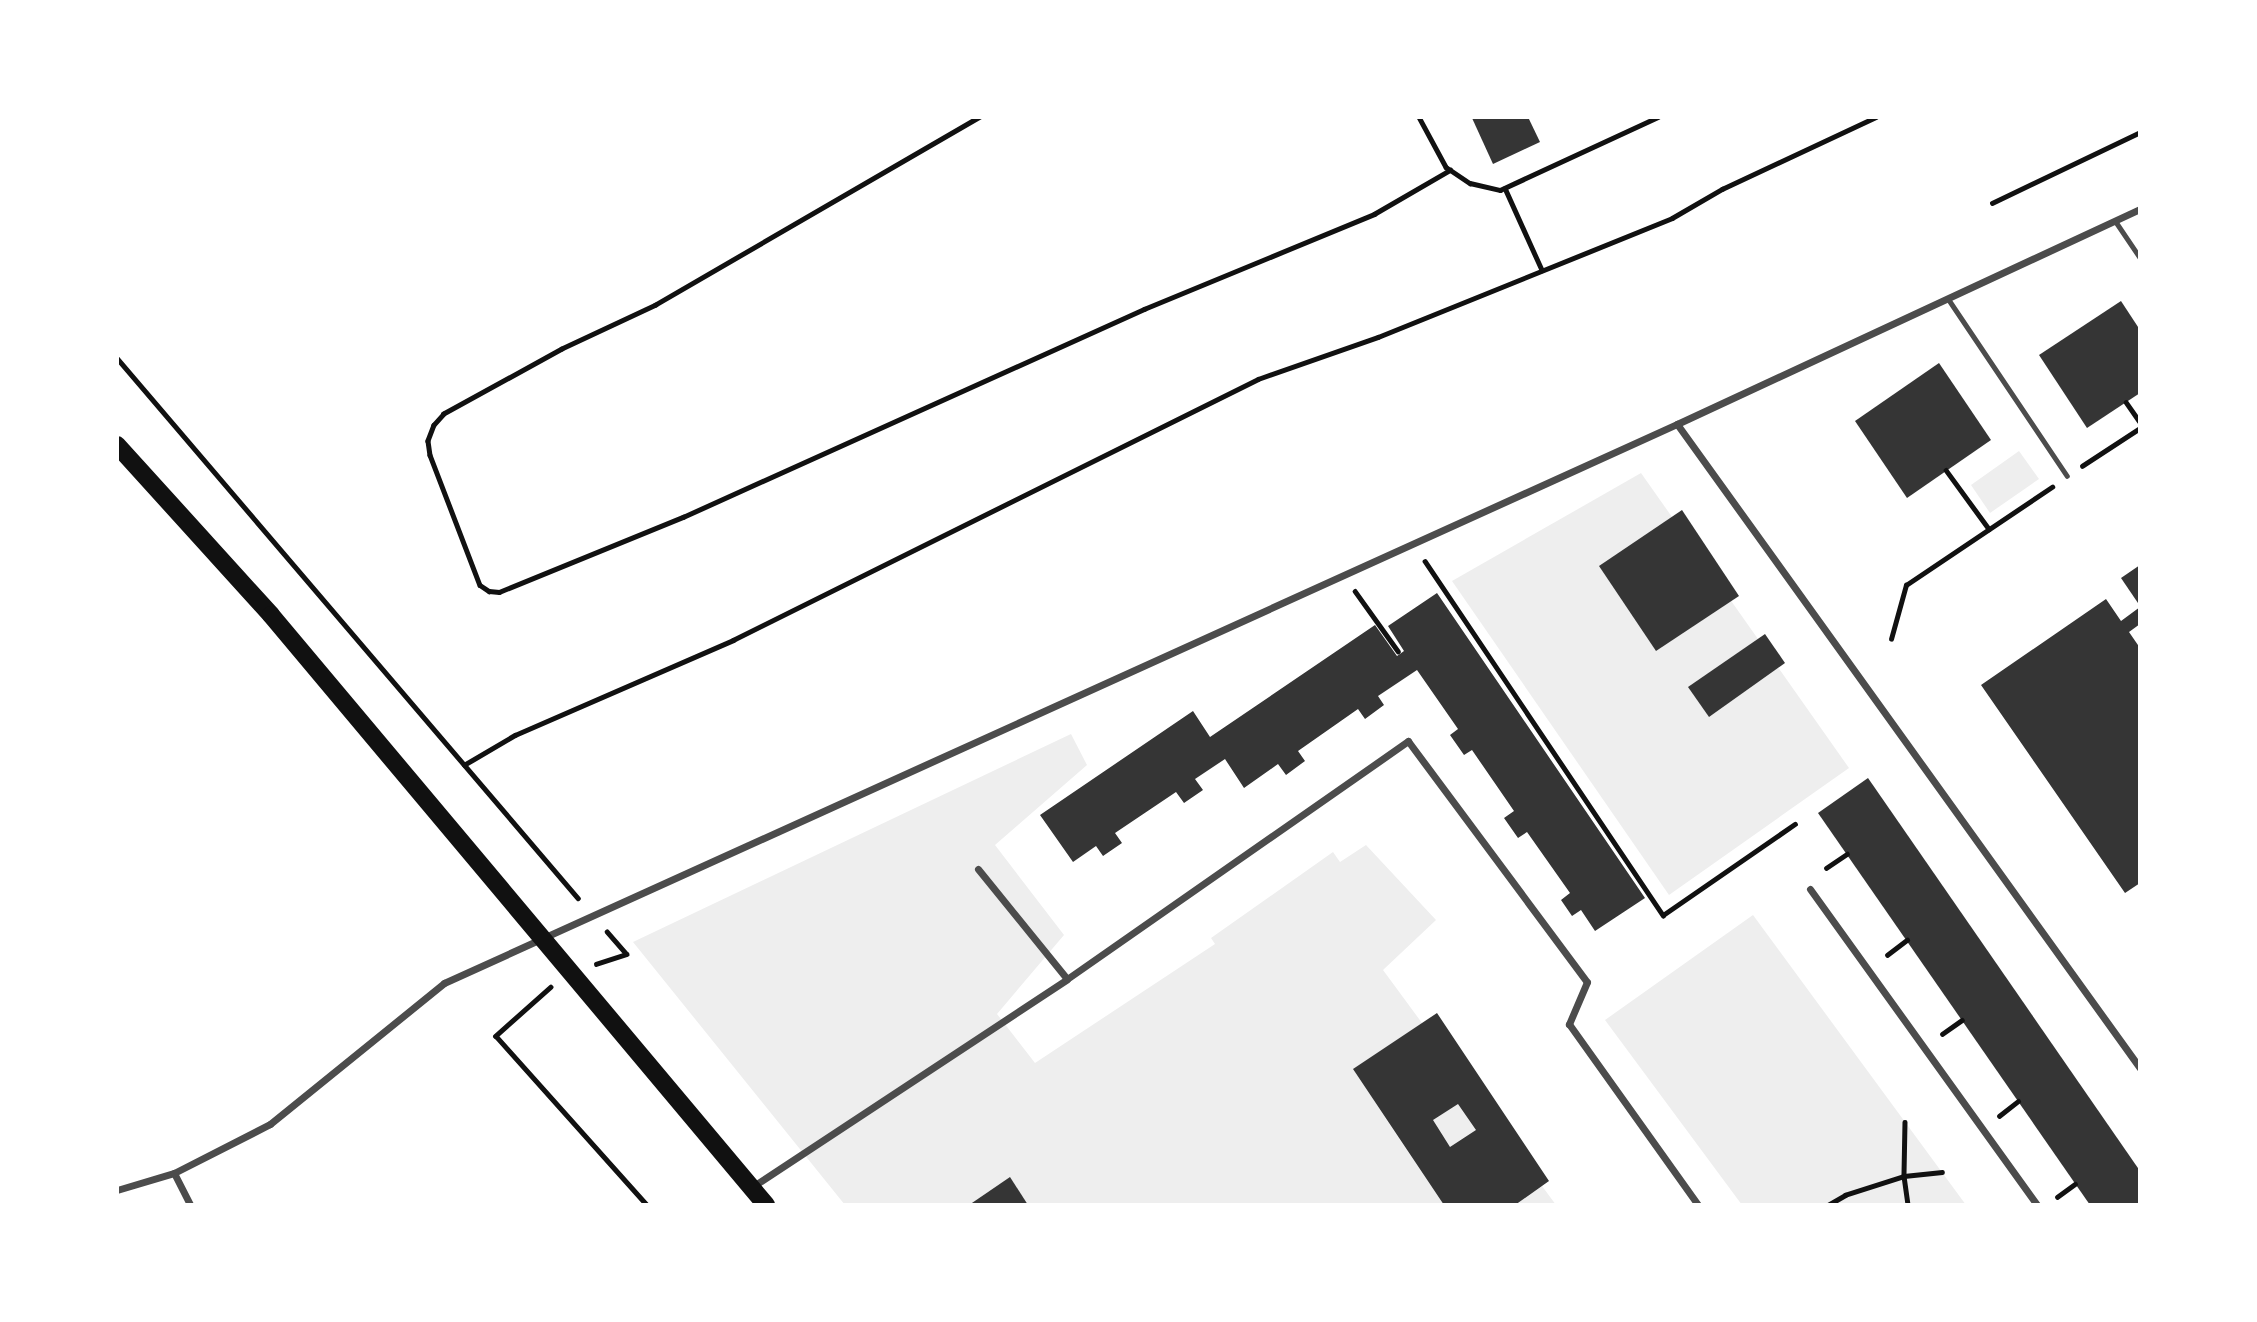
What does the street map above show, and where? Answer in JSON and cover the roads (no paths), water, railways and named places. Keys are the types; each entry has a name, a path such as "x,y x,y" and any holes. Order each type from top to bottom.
{"main road":[{"path":"117,445 271,615 766,1205"}],"street":[{"path":"117,1190 174,1173 270,1124 444,982 1677,424 2140,209"},
{"path":"1677,424 2140,1069"},
{"path":"751,1187 1068,979 1408,741 1587,982 1569,1024 1698,1205"},
{"path":"978,869 1068,979"},
{"path":"1810,890 2037,1205"},
{"path":"174,1173 190,1205"}],"lane":[{"path":"2115,221 2140,258"},
{"path":"1948,299 2067,476"}]}
